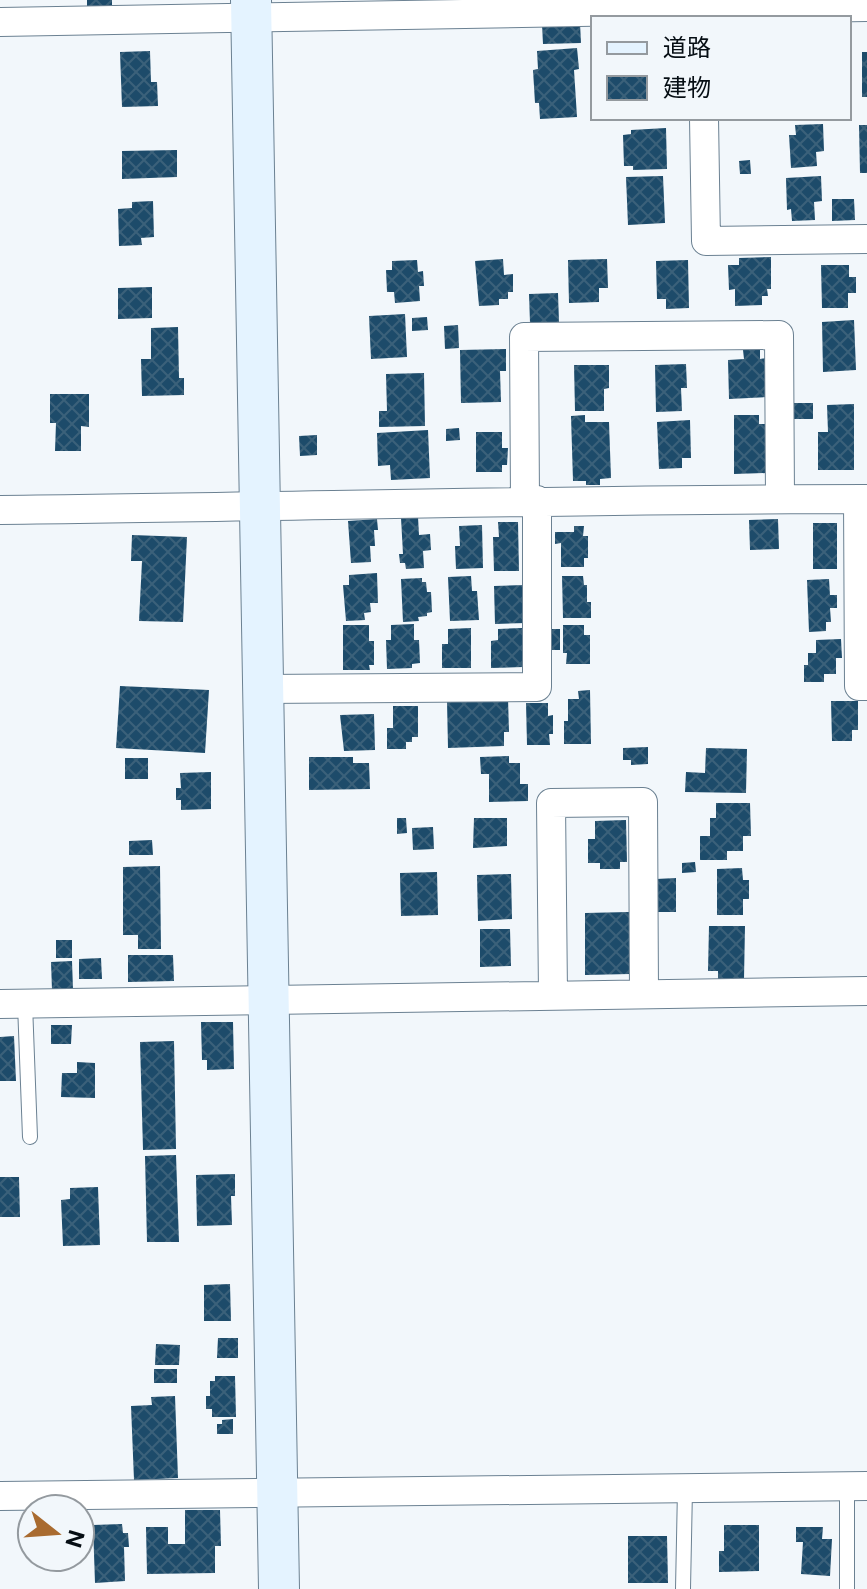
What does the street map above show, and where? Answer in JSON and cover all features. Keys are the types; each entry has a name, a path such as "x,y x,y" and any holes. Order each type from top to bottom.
{"street":[{"path":"0,22 252,8 702,14 867,7"},
{"path":"252,8 279,1589"},
{"path":"704,120 706,241 867,239"},
{"path":"262,689 537,687 524,337 779,335 780,498"},
{"path":"0,510 262,508 531,500 863,499 859,686 867,686"},
{"path":"553,994 551,803 582,802 643,802 644,993"},
{"path":"13,1004 867,991"},
{"path":"0,1496 857,1486"}],"lane":[{"path":"13,1004 30,1137"},
{"path":"847,1589 857,1486"},
{"path":"683,1589 685,1489"}],"building":[{"path":"87,0 112,0 112,8 87,9"},
{"path":"580,23 581,43 543,44 542,25"},
{"path":"577,48 579,69 574,70 577,117 540,119 539,103 535,103 533,70 538,69 537,51"},
{"path":"150,51 151,82 157,82 158,106 122,107 120,52"},
{"path":"862,52 867,52 867,97 862,97"},
{"path":"823,124 824,151 816,152 817,166 791,168 789,135 796,135 795,125"},
{"path":"859,125 867,125 867,173 860,173"},
{"path":"666,128 667,169 633,170 633,166 624,166 623,135 631,134 631,130"},
{"path":"177,150 177,177 122,179 122,151"},
{"path":"750,160 751,174 740,174 739,161"},
{"path":"663,176 665,223 628,225 626,177"},
{"path":"821,176 822,201 814,202 815,220 792,221 791,209 787,210 786,178"},
{"path":"832,199 854,199 855,220 832,221"},
{"path":"153,201 154,237 141,238 142,245 119,246 118,209 132,208 132,202"},
{"path":"771,257 771,289 767,289 768,296 762,296 762,305 735,306 735,289 729,290 728,265 739,265 739,258"},
{"path":"503,259 504,275 513,274 513,292 508,292 508,299 499,299 499,305 479,306 475,261"},
{"path":"607,259 608,288 599,288 599,302 569,303 568,260"},
{"path":"417,260 418,272 423,271 424,286 419,286 420,301 395,303 394,292 387,292 386,270 392,270 392,261"},
{"path":"688,260 689,308 666,309 666,299 657,299 656,261"},
{"path":"821,265 849,265 849,277 856,277 856,293 848,293 848,308 822,308"},
{"path":"152,287 152,318 118,319 118,288"},
{"path":"558,293 559,322 530,323 529,294"},
{"path":"405,314 407,357 371,359 369,316"},
{"path":"427,317 428,330 412,331 412,318"},
{"path":"854,320 856,370 823,372 822,322"},
{"path":"458,325 459,348 445,349 444,326"},
{"path":"178,327 179,378 184,378 184,395 142,396 141,359 151,359 151,328"},
{"path":"506,349 506,371 500,371 501,402 461,403 460,350"},
{"path":"760,349 760,359 766,358 768,397 729,399 728,360 744,359 743,350"},
{"path":"686,364 687,388 681,388 682,411 656,412 655,365"},
{"path":"574,365 609,365 609,388 604,389 604,411 575,411"},
{"path":"424,373 425,426 379,427 379,411 387,411 386,374"},
{"path":"50,394 89,394 89,427 81,426 81,451 55,451 56,423 50,423"},
{"path":"792,403 813,403 813,419 791,419"},
{"path":"854,404 854,470 818,470 818,432 828,432 827,405"},
{"path":"585,415 585,422 609,422 611,478 600,479 600,485 573,481 571,416"},
{"path":"734,415 759,415 759,424 766,424 767,473 734,474"},
{"path":"690,420 691,458 682,458 682,468 659,469 657,422"},
{"path":"459,428 460,440 446,441 446,429"},
{"path":"428,430 430,478 391,480 390,465 378,466 377,433"},
{"path":"476,432 502,432 502,448 508,448 507,465 502,465 502,472 476,472"},
{"path":"317,435 317,455 300,456 299,436"},
{"path":"418,517 419,535 430,534 431,550 423,551 424,568 406,569 405,563 400,563 399,554 403,554 401,518"},
{"path":"377,519 375,546 370,546 371,562 351,563 348,521"},
{"path":"778,519 779,549 750,550 749,520"},
{"path":"498,522 518,522 519,571 494,571 493,537 499,537"},
{"path":"813,523 837,523 837,569 813,569"},
{"path":"482,525 483,568 456,569 455,546 460,546 459,526"},
{"path":"574,526 584,526 583,536 588,536 588,558 584,558 584,567 561,567 561,543 555,544 555,532 574,532"},
{"path":"132,535 187,537 183,622 139,621 142,561 131,561"},
{"path":"377,573 378,603 370,603 371,612 364,613 365,620 346,621 343,585 349,585 349,575"},
{"path":"471,576 472,591 477,591 479,620 450,621 448,577"},
{"path":"562,576 583,576 584,585 587,585 587,602 591,602 591,618 563,618"},
{"path":"422,578 422,582 426,582 427,592 431,592 432,612 418,617 419,621 403,622 401,579"},
{"path":"829,579 830,595 837,595 837,608 830,608 831,622 826,622 826,631 809,632 807,580"},
{"path":"525,585 526,623 495,624 494,586"},
{"path":"414,624 414,640 419,640 420,663 412,664 412,668 387,669 386,640 391,640 391,625"},
{"path":"343,625 369,625 369,641 374,641 374,665 369,665 370,670 343,670"},
{"path":"563,625 584,625 584,635 590,635 590,664 566,664"},
{"path":"471,628 471,668 442,668 442,644 448,644 448,629"},
{"path":"522,628 523,636 527,636 529,657 522,657 523,667 491,668 491,641 498,640 498,629"},
{"path":"548,629 560,629 560,650 548,650"},
{"path":"841,639 842,658 836,658 836,674 824,674 824,682 804,682 804,665 808,665 808,653 816,653 816,640"},
{"path":"120,686 209,690 205,753 116,748"},
{"path":"590,690 591,744 564,744 568,699 579,699 578,691"},
{"path":"508,698 509,732 504,732 504,746 448,748 447,701"},
{"path":"831,701 858,701 858,730 852,730 852,741 832,741"},
{"path":"526,703 548,703 548,716 553,715 550,745 527,745"},
{"path":"393,706 418,706 418,737 406,742 406,749 387,749 387,728 393,728"},
{"path":"374,714 375,750 344,751 340,715"},
{"path":"648,747 648,764 631,765 631,760 623,760 623,748"},
{"path":"706,748 747,749 746,793 685,792 686,772 705,773"},
{"path":"509,756 509,763 520,763 520,784 528,784 528,801 489,802 489,774 481,774 480,757"},
{"path":"309,757 353,757 353,763 369,763 370,789 309,790"},
{"path":"125,758 148,758 148,779 125,779"},
{"path":"211,772 211,809 181,810 181,800 176,800 176,788 181,788 180,773"},
{"path":"716,803 750,803 751,836 743,836 743,851 727,851 727,860 700,860 700,836 710,836 710,818 716,818"},
{"path":"397,818 406,818 407,833 397,834"},
{"path":"474,818 507,818 507,846 473,848"},
{"path":"626,820 627,862 620,862 620,869 600,869 600,863 588,863 588,839 595,839 595,821"},
{"path":"433,827 434,849 413,850 412,828"},
{"path":"152,840 153,855 129,855 129,841"},
{"path":"695,862 696,872 682,873 682,863"},
{"path":"160,866 161,949 138,949 138,935 123,935 123,867"},
{"path":"742,868 743,880 749,880 749,899 743,899 743,915 717,915 717,869"},
{"path":"437,872 438,915 401,916 400,873"},
{"path":"511,874 512,919 478,921 477,875"},
{"path":"676,878 676,912 656,912 656,879"},
{"path":"629,912 630,974 585,975 585,913"},
{"path":"709,926 745,926 744,979 718,979 718,971 708,971"},
{"path":"480,929 510,929 511,966 480,967"},
{"path":"56,940 72,940 72,958 56,958"},
{"path":"128,955 173,955 174,981 128,982"},
{"path":"101,958 102,979 79,979 79,959"},
{"path":"72,961 73,989 52,990 51,962"},
{"path":"201,1022 233,1022 234,1069 207,1070 207,1060 202,1060"},
{"path":"51,1025 72,1025 71,1044 51,1044"},
{"path":"14,1036 16,1081 0,1081 0,1037"},
{"path":"174,1041 176,1149 143,1150 140,1042"},
{"path":"77,1062 95,1063 95,1098 61,1097 62,1073 77,1073"},
{"path":"176,1155 179,1242 147,1242 145,1156"},
{"path":"235,1174 235,1196 231,1196 232,1225 197,1226 196,1175"},
{"path":"0,1177 19,1177 20,1217 0,1217"},
{"path":"98,1187 100,1245 63,1246 61,1200 70,1199 70,1188"},
{"path":"230,1284 231,1321 204,1321 204,1285"},
{"path":"218,1338 238,1338 238,1358 217,1358"},
{"path":"156,1344 180,1345 179,1365 155,1365"},
{"path":"154,1369 177,1369 177,1383 154,1383"},
{"path":"215,1376 235,1376 236,1417 212,1417 212,1409 206,1409 210,1381 215,1381"},
{"path":"175,1396 178,1478 134,1480 131,1406 152,1405 151,1397"},
{"path":"233,1419 233,1434 217,1434 217,1424"},
{"path":"185,1510 220,1510 221,1546 215,1546 215,1573 147,1574 146,1527 168,1527 168,1544 185,1544"},
{"path":"122,1524 123,1533 128,1533 129,1547 124,1547 125,1581 95,1583 96,1525"},
{"path":"724,1525 759,1525 759,1571 719,1572 719,1551 724,1551"},
{"path":"796,1527 823,1527 822,1539 832,1539 830,1576 801,1574 803,1542 796,1542"},
{"path":"628,1536 667,1536 668,1583 628,1583"}]}
